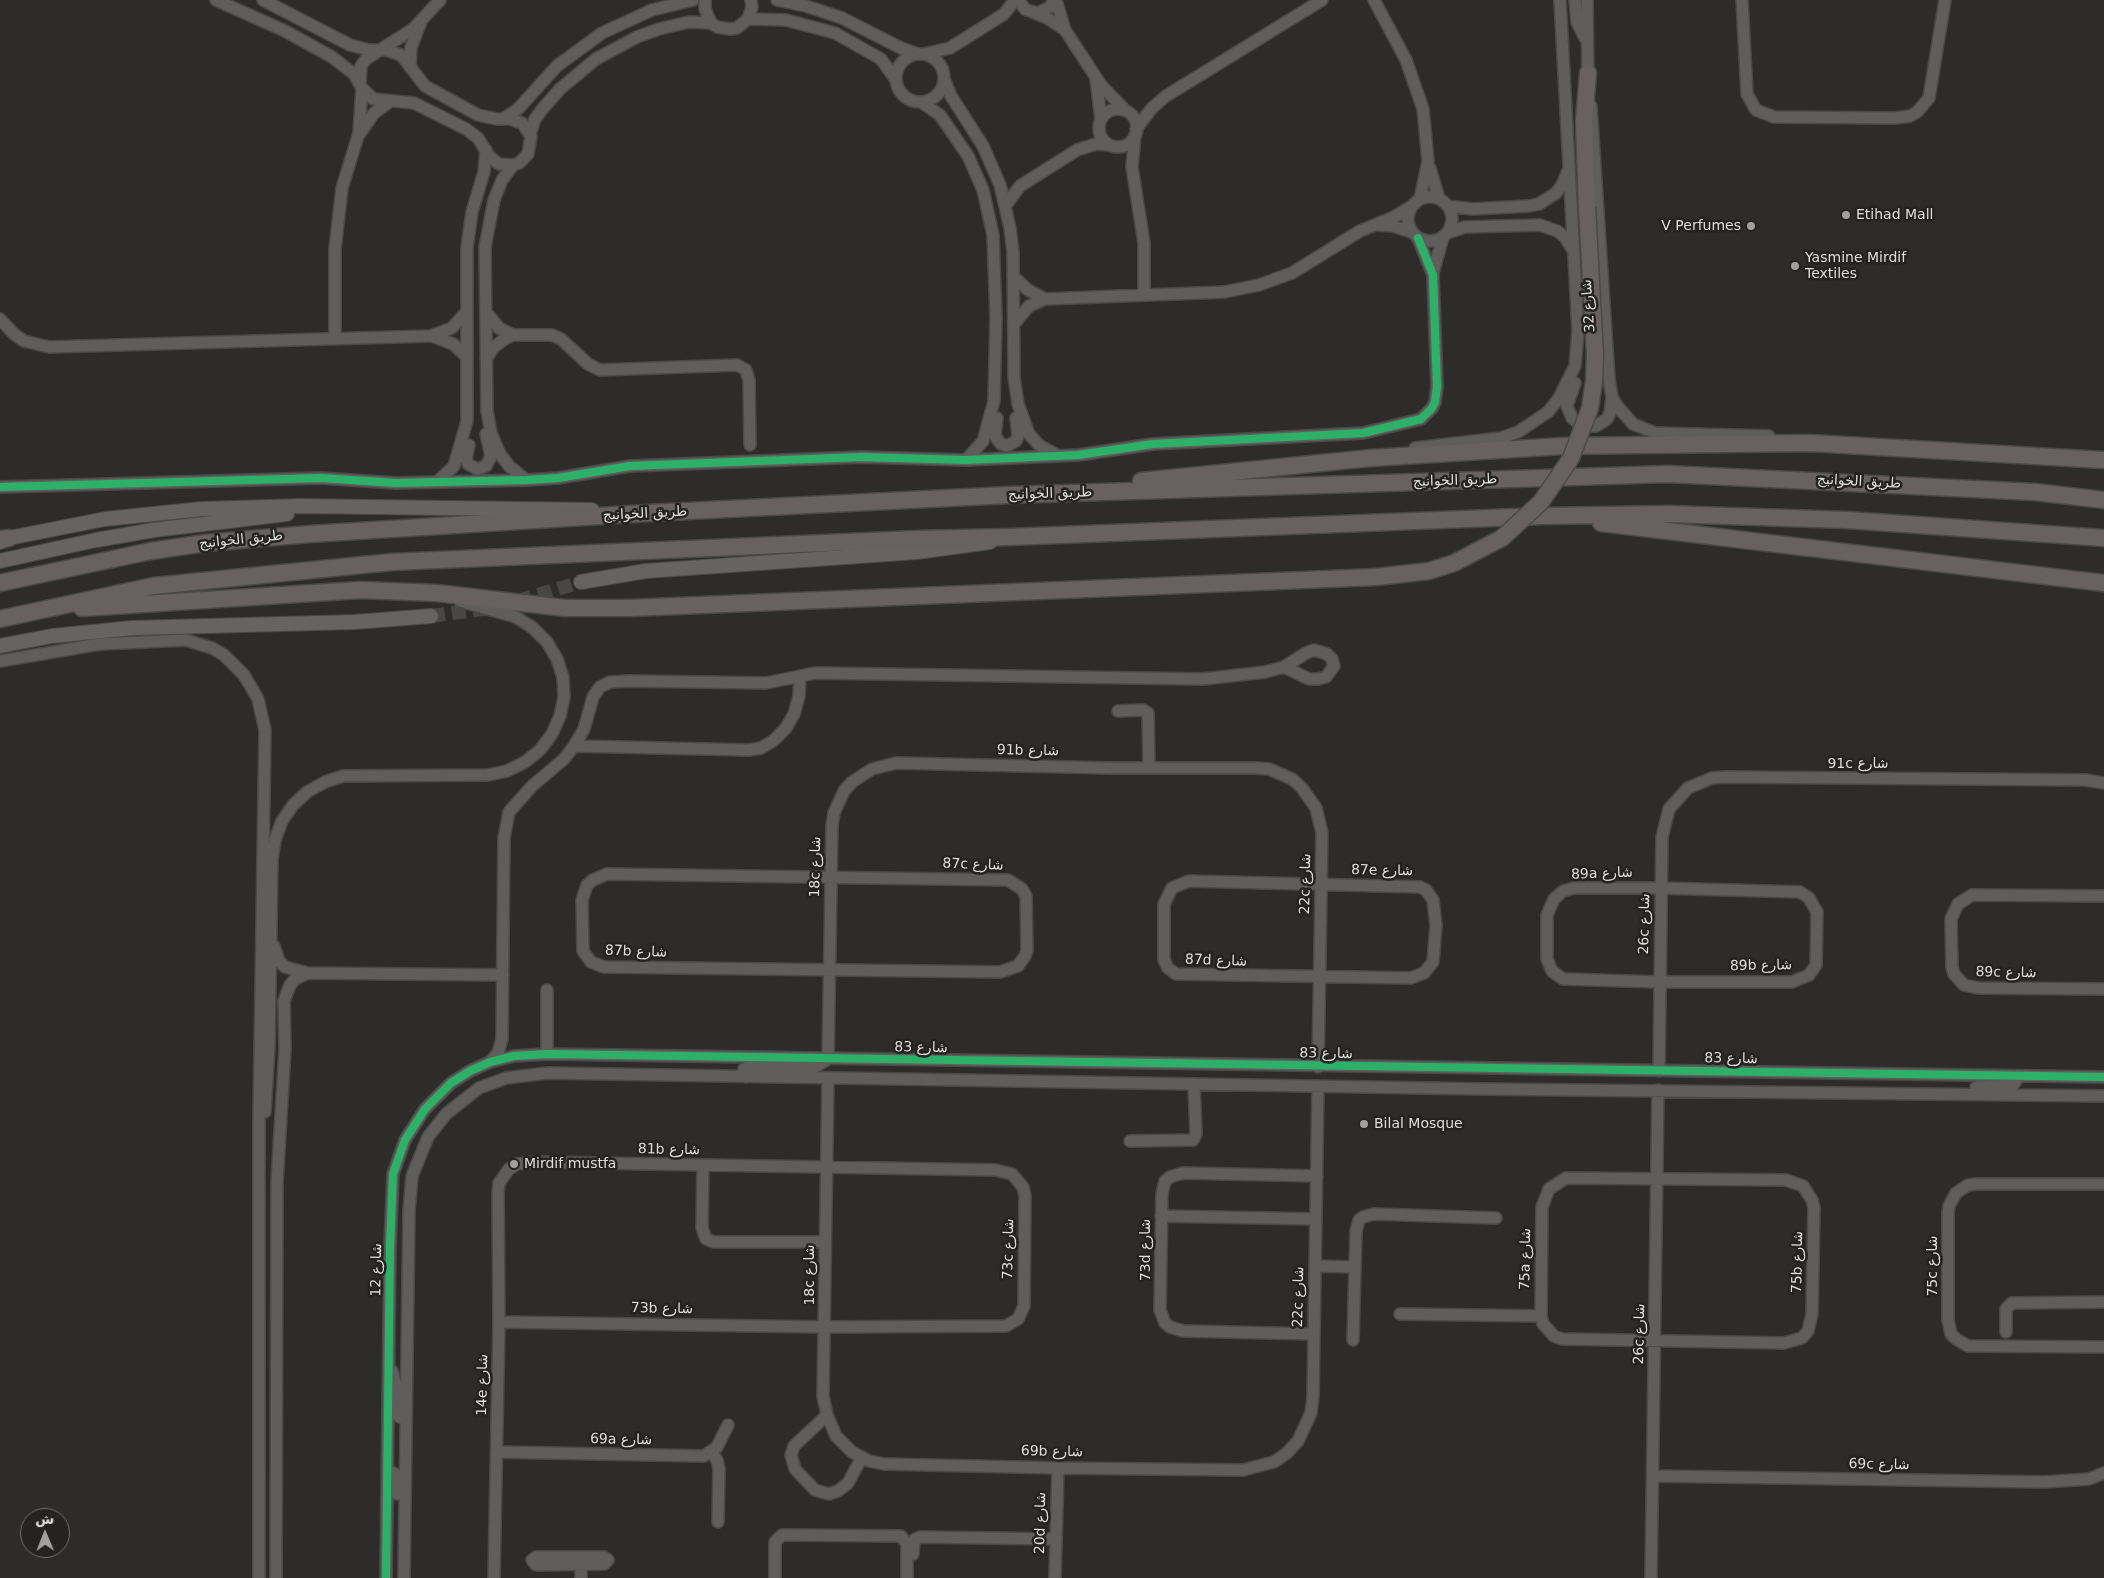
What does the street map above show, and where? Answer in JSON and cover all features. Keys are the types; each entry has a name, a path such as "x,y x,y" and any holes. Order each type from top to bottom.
{"highway":[{"path":"52,608 103,607 322,591 369,590 437,593 532,605 629,608 1376,577 1402,575 1446,565 1479,552 1502,538 1541,502 1571,458 1590,408 1595,355 1584,121 1588,73"},
{"path":"1009,496 1371,458 1563,446 1810,444 2104,460"},
{"name":"طريق الخوانيج","path":"0,583 97,561 206,543 310,534 648,513 1009,496 1668,474 2035,492 2104,500"},
{"path":"2035,492 2104,491"},
{"path":"0,619 153,586 392,562 896,539 1009,537 1542,516 1668,514 1846,520 2104,538"},
{"path":"1542,516 2104,583"}],"main road":[{"path":"3,540 105,520 202,509 301,506 496,508 648,513"},
{"path":"0,561 154,530 350,508"},
{"path":"580,582 646,571 940,550 1009,537"},
{"path":"0,646 52,636 132,628 356,622 431,616"}],"street":[{"path":"216,0 285,31 324,53 347,68 373,100 389,102 406,101 422,106 472,133 499,164 513,165 519,163 528,154 532,143 530,134 522,123 510,119 478,116 439,94 419,80 401,55 394,52 350,45 263,0"},
{"path":"358,136 361,66 366,59 421,22 440,0"},
{"path":"503,119 518,109 557,66 602,33 652,10 693,0"},
{"path":"705,0 705,9 711,22 717,27 730,30 737,28 748,19 752,7 751,0"},
{"path":"748,19 786,20 835,33 881,59 896,80 902,93 912,100 921,102 940,115 957,138 977,175 985,196 992,228 995,256 996,384 998,404 995,436 1002,444 1007,446 1016,441 1018,436 1014,404 1013,276 1011,236 1006,205 986,153 951,96 939,63 921,54 901,48 842,18 806,6 777,0"},
{"path":"896,80 902,63 921,54 950,48 1004,14 1017,0 1021,6 1065,30"},
{"path":"1032,12 1045,11 1055,0 1065,30 1095,75 1112,98 1134,118 1136,132 1132,151 1133,175 1144,243 1144,295"},
{"path":"1006,205 1020,186 1077,150 1096,144 1125,145 1152,108 1166,96 1322,0"},
{"path":"0,487 322,478 396,483 526,480 558,478 625,467 861,457 966,460 1059,456 1091,454 1154,444 1363,433 1421,419 1432,408 1437,387 1433,275 1452,217 1443,202 1428,161 1426,126 1419,92 1406,60 1374,0"},
{"name":"شارع 32","path":"1371,458 1413,448 1501,438 1518,432 1548,412 1568,383 1578,349 1560,0"},
{"path":"1575,0 1577,22 1586,40"},
{"name":"شارع 32","path":"1586,0 1588,73 1609,379 1612,397 1625,416 1639,427 1655,434 1769,436 1810,444"},
{"path":"1742,0 1747,94 1756,110 1774,117 1895,118 1910,116 1917,112 1929,98 1945,0"},
{"path":"410,67 413,39 421,22"},
{"path":"530,134 539,113 560,89 577,73 609,51 659,29 689,22 711,22"},
{"path":"1095,75 1100,119 1099,131 1105,141 1122,155 1133,175"},
{"path":"921,102 928,100 939,92 944,79"},
{"path":"335,339 334,256 337,222 347,168 358,136 368,120 389,102"},
{"path":"1100,119 1108,111 1125,110"},
{"path":"486,150 484,172 468,230 466,312 470,428 466,459 468,464 477,469 486,466 490,456 486,435 484,263 487,231 499,185 513,165"},
{"path":"1428,161 1416,202 1408,216 1433,275"},
{"path":"1014,324 1029,306 1045,299 1224,292 1259,285 1292,272 1354,235 1416,202 1443,202 1472,209 1539,204 1556,193 1562,185 1569,167"},
{"path":"1374,226 1394,226 1431,241 1465,227 1540,225 1558,231 1565,237 1574,252"},
{"path":"1013,276 1028,290 1045,299"},
{"path":"0,319 14,334 24,341 49,347 430,336 452,328 466,312"},
{"path":"486,312 499,328 513,335 556,336 588,364 600,370 732,364 742,367 746,370 749,380 750,445"},
{"path":"486,359 499,342 513,335"},
{"path":"430,336 452,344 467,357"},
{"path":"1578,349 1577,375 1567,406 1572,418 1582,426 1596,426 1602,423 1610,413 1612,397"},
{"path":"966,460 979,447 986,435 993,410 996,384"},
{"path":"1014,384 1021,414 1029,434 1039,445 1059,456"},
{"path":"487,410 491,433 500,454 509,466 526,480"},
{"path":"437,482 450,472 458,458 468,411"},
{"path":"260,1148 268,1090 272,859 275,840 288,813 307,792 325,782 343,776 488,775 507,771 525,762 540,750 552,734 560,716 564,697 562,677 557,659 547,642 533,628 516,617 437,593"},
{"path":"0,661 100,644 186,640 199,643 224,655 235,664 253,686 258,699 265,730 260,1148 259,1578"},
{"path":"490,1062 498,1053 502,1039 504,838 509,812 532,786 564,759 584,730 593,697 600,687 610,682 629,680 741,684 766,683 800,676 832,673 1203,679 1236,677 1284,667"},
{"path":"574,746 749,750 761,748 773,741 786,728 794,714 799,696 800,676"},
{"path":"1118,711 1143,710 1148,713 1149,768"},
{"name":"91b شارع","path":"832,825 836,808 844,791 862,775 884,765 896,763 1256,768"},
{"name":"22c شارع","path":"1256,768 1269,769 1292,779 1310,797 1320,821 1321,884 1318,1067"},
{"name":"91c شارع","path":"1662,837 1667,816 1678,798 1688,788 1712,778 2086,780 2104,783"},
{"name":"18c شارع","path":"828,1059 832,825"},
{"name":"26c شارع","path":"1659,1071 1662,837"},
{"name":"87b شارع","path":"830,970 597,966 591,962 583,951 582,900 584,892 593,880 608,874 831,878"},
{"name":"87c شارع","path":"830,970 1007,971 1018,966 1025,956 1028,913 1026,896 1022,889 1008,880 831,878"},
{"name":"87d شارع","path":"1320,978 1176,974 1168,968 1164,960 1164,904 1168,892 1183,882 1321,884"},
{"name":"87e شارع","path":"1320,978 1418,977 1433,962 1436,934 1434,900 1430,894 1420,887 1321,884"},
{"name":"89a شارع","path":"1659,982 1563,979 1552,971 1546,959 1546,952 1548,909 1554,898 1563,891 1574,888 1660,888"},
{"name":"89b شارع","path":"1659,982 1798,981 1809,975 1818,959 1817,912 1813,902 1800,892 1660,888"},
{"name":"89c شارع","path":"2104,896 1972,895 1958,904 1951,919 1952,967 1954,974 1964,985 1978,988 2104,989"},
{"path":"271,934 275,951 285,967 308,973 502,976"},
{"path":"276,1578 277,1182 284,1049 284,1001 290,985 295,979 308,973"},
{"path":"547,990 547,1054"},
{"path":"502,1039 509,1047 527,1055"},
{"name":"شارع 83","path":"547,1054 1318,1067 2104,1077"},
{"name":"شارع 12","path":"384,1578 386,1566 391,1196 393,1174 400,1152 411,1130 437,1096 460,1077 490,1062 527,1055 547,1054"},
{"path":"746,1077 744,1069 749,1067 815,1067 828,1059"},
{"path":"404,1578 412,1176 416,1162 436,1125 467,1096 506,1078 548,1073 828,1079 2104,1096"},
{"path":"1936,1094 1951,1088 2012,1086 2016,1081 2012,1076"},
{"name":"18c شارع","path":"828,1079 824,1396 827,1416 836,1436 852,1452 862,1457"},
{"path":"1130,1141 1193,1140 1196,1134 1194,1084"},
{"name":"22c شارع","path":"1244,1470 1259,1467 1287,1453 1306,1428 1313,1397 1318,1086"},
{"name":"26c شارع","path":"1651,1578 1654,1476 1658,1090"},
{"name":"81b شارع","path":"498,1192 499,1183 509,1169 525,1162 703,1166 826,1166"},
{"path":"703,1166 702,1228 706,1239 714,1242 825,1242"},
{"name":"73c شارع","path":"824,1327 999,1328 1018,1319 1024,1306 1025,1196 1023,1187 1012,1174 995,1170 826,1166"},
{"name":"73d شارع","path":"1314,1334 1183,1331 1170,1328 1162,1317 1160,1310 1161,1216 1162,1187 1170,1177 1176,1174 1317,1176"},
{"name":"75a شارع","path":"1541,1316 1542,1207 1549,1189 1566,1178 1657,1178"},
{"name":"75b شارع","path":"1655,1341 1784,1343 1802,1338 1808,1331 1812,1314 1814,1208 1808,1192 1795,1182 1657,1178"},
{"name":"75c شارع","path":"2104,1184 1976,1184 1962,1188 1956,1193 1949,1206 1948,1266 1948,1327 1951,1334 1961,1343 1975,1346 2104,1347"},
{"name":"14e شارع","path":"494,1578 499,1322 498,1192"},
{"path":"1353,1340 1356,1225 1359,1220 1368,1215 1496,1218"},
{"path":"1161,1216 1316,1219"},
{"path":"1315,1266 1355,1267"},
{"path":"2006,1332 2006,1309 2012,1303 2104,1302"},
{"path":"1400,1314 1541,1316 1547,1331 1562,1339 1655,1341"},
{"name":"73b شارع","path":"499,1322 824,1327"},
{"path":"389,1365 396,1382 398,1416 406,1420"},
{"path":"827,1416 794,1446 791,1455 795,1469 815,1490 829,1494 838,1491 848,1483 862,1457"},
{"path":"718,1522 719,1469 717,1460 712,1453 720,1443 728,1425"},
{"name":"69a شارع","path":"497,1452 699,1456 712,1453"},
{"name":"69b شارع","path":"862,1457 884,1464 1244,1470"},
{"name":"20d شارع","path":"1055,1578 1058,1468"},
{"path":"388,1470 397,1475 397,1520 404,1543"},
{"name":"69c شارع","path":"1654,1476 2044,1482 2090,1478 2103,1473"},
{"path":"775,1578 776,1542 782,1535 788,1534 901,1536 907,1544 907,1578"},
{"path":"913,1578 913,1542 918,1537 1056,1539"},
{"path":"536,1557 604,1557 608,1560 604,1564 581,1564 536,1565 532,1560 536,1557"},
{"path":"581,1564 581,1578"}],"tunnel":[{"path":"518,601 581,582"},
{"path":"431,616 490,608"}],"cycle path":[{"path":"0,487 321,478 396,483 526,480 558,478 630,466 861,457 966,460 1078,455 1153,444 1363,433 1421,419 1435,402 1437,387 1433,275 1418,238"},
{"path":"386,1578 390,1245 393,1174 405,1140 425,1109 451,1083 470,1071 490,1062 514,1056 547,1054 2104,1077"}],"place":[{"name":"Etihad Mall","path":"1846,215"},
{"name":"V Perfumes","path":"1751,226"},
{"name":"Yasmine Mirdif Textiles","path":"1795,266"},
{"name":"Bilal Mosque","path":"1364,1124"},
{"name":"Mirdif mustfa","path":"514,1164"}]}
